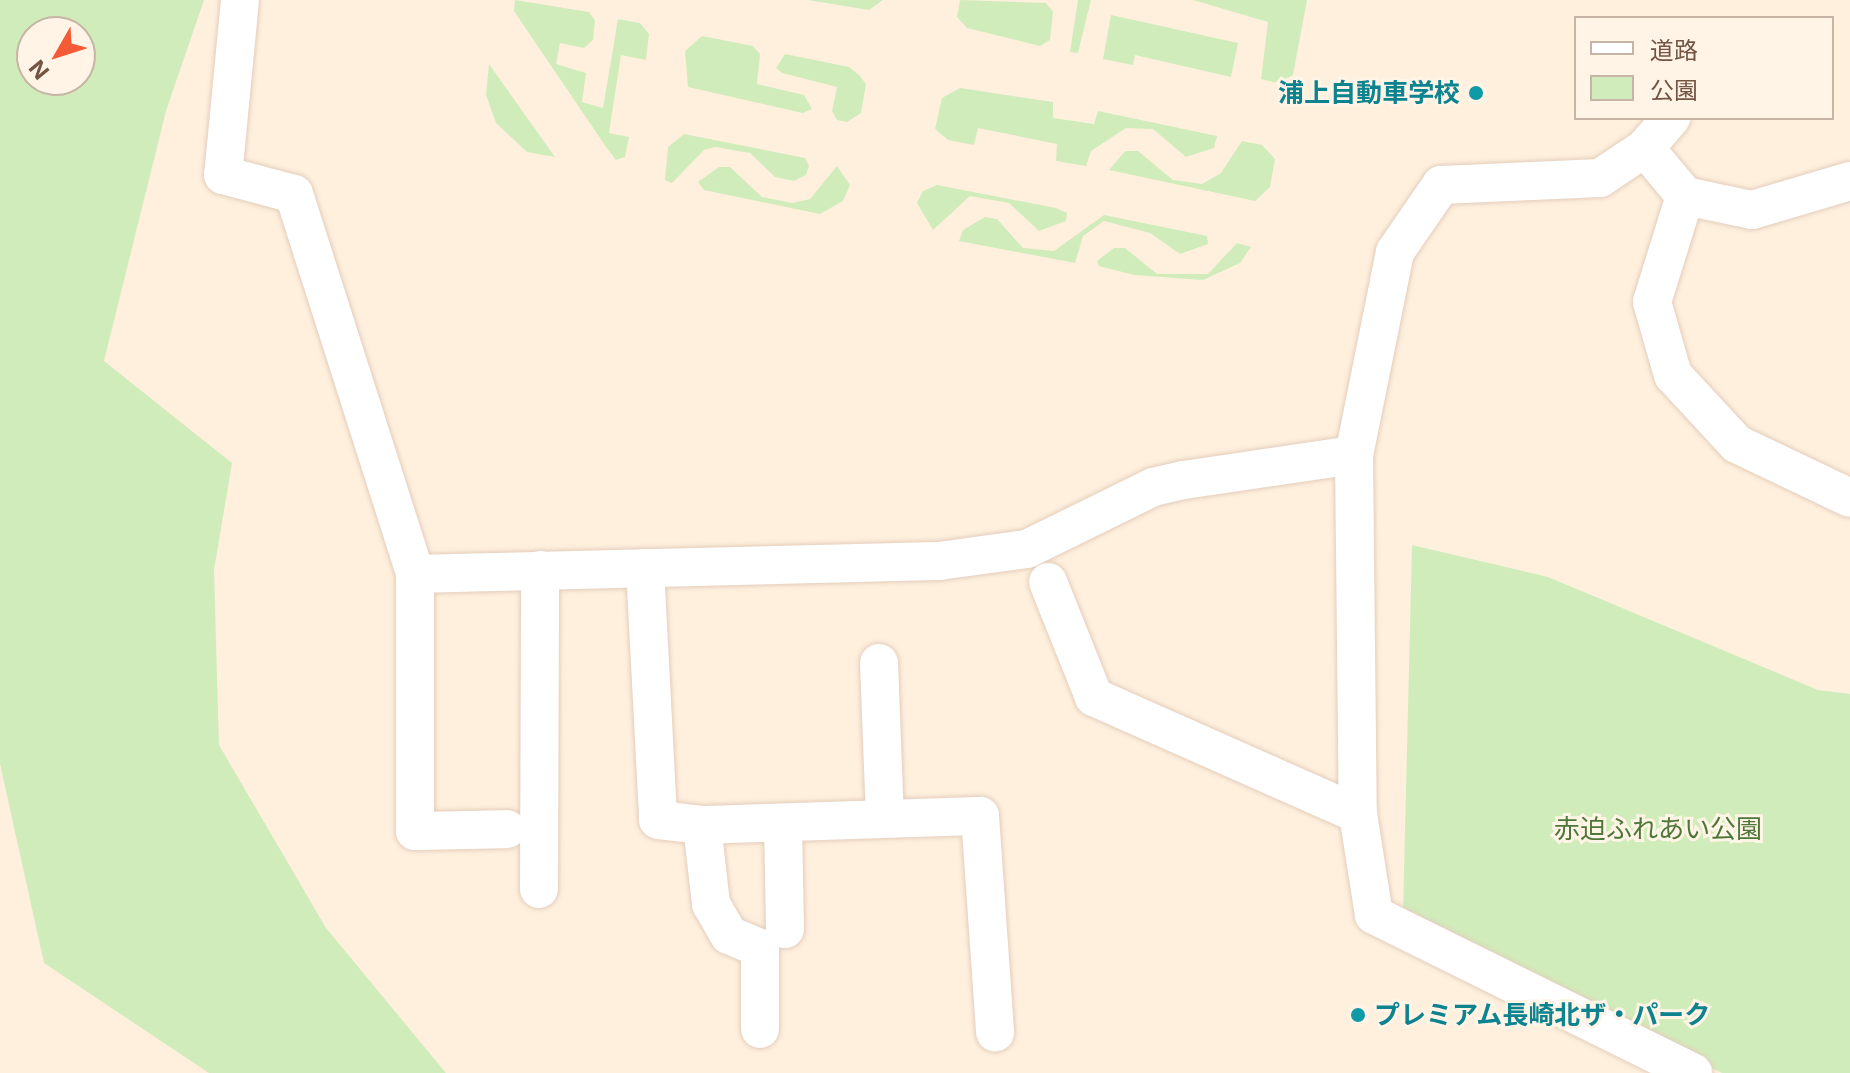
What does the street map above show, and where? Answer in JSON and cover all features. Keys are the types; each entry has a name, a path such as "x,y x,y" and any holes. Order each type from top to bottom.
{"street":[{"path":"240,0 223,175 294,194 415,574 415,831 507,829"},
{"path":"1669,120 1645,148 1600,178 1441,185 1395,252 1354,455 1358,814 1374,915 1693,1073"},
{"path":"1645,148 1685,196 1752,210 1850,181"},
{"path":"1685,196 1652,302 1673,375 1737,444 1850,498"},
{"path":"415,574 939,561 1027,549 1153,487 1354,455"},
{"path":"645,568 658,820 702,825 783,824 980,816 995,1032"},
{"path":"539,889 540,570"},
{"path":"1048,582 1094,697 1358,814"},
{"path":"879,663 885,818"},
{"path":"783,824 785,929"},
{"path":"702,825 711,904 729,935 760,948 760,1029"}],"green space":[{"path":"0,0 204,0 166,111 104,361 232,463 214,570 219,745 326,928 446,1073 209,1073 44,963 0,764"},
{"path":"515,0 589,12 595,20 593,40 584,48 560,43 556,64 586,73 582,102 603,108 618,19 640,23 649,34 646,60 621,55 609,133 629,137 625,157 616,160 606,147 514,11"},
{"path":"808,0 883,0 869,10"},
{"path":"960,0 1046,3 1053,12 1050,40 1040,46 967,28 957,17"},
{"path":"1078,0 1091,0 1078,53 1070,52"},
{"path":"1193,0 1307,0 1293,75 1277,83 1261,79 1268,22"},
{"path":"1111,15 1238,43 1231,77 1135,55 1133,65 1103,59"},
{"path":"702,36 753,46 760,54 757,84 804,95 812,109 803,113 688,87 685,51"},
{"path":"785,54 849,67 866,84 861,113 847,122 837,120 832,111 837,87 782,73 776,68"},
{"path":"489,64 555,157 527,152 496,123 486,95"},
{"path":"960,88 1053,102 1053,118 1094,124 1098,111 1217,136 1214,148 1186,157 1153,129 1126,128 1091,151 1086,166 1056,161 1057,144 978,128 974,145 948,140 935,129 942,98"},
{"path":"684,134 805,158 809,166 806,175 794,181 775,177 750,153 715,147 704,150 672,183 665,180 668,147"},
{"path":"1242,141 1262,145 1275,159 1270,187 1255,201 1109,170 1125,151 1138,151 1173,180 1202,184 1221,173"},
{"path":"837,166 850,185 843,201 820,214 704,190 698,182 719,167 730,167 762,197 792,203 810,199"},
{"path":"937,185 1056,208 1067,213 1066,221 1039,231 1009,203 970,196 933,230 917,203 923,191"},
{"path":"1104,215 1207,236 1208,244 1180,254 1150,233 1104,221 1083,236 1075,263 959,241 963,230 985,217 997,219 1023,248 1054,251"},
{"path":"1237,243 1251,247 1240,263 1203,280 1134,275 1099,266 1097,261 1114,248 1125,248 1157,274 1208,274"},
{"name":"赤迫ふれあい公園","path":"1412,545 1548,577 1818,690 1850,694 1850,1073 1722,1073 1403,912"}],"place":[{"name":"浦上自動車学校","path":"1476,93"},
{"name":"プレミアム長崎北ザ・パーク","path":"1358,1015"}]}
